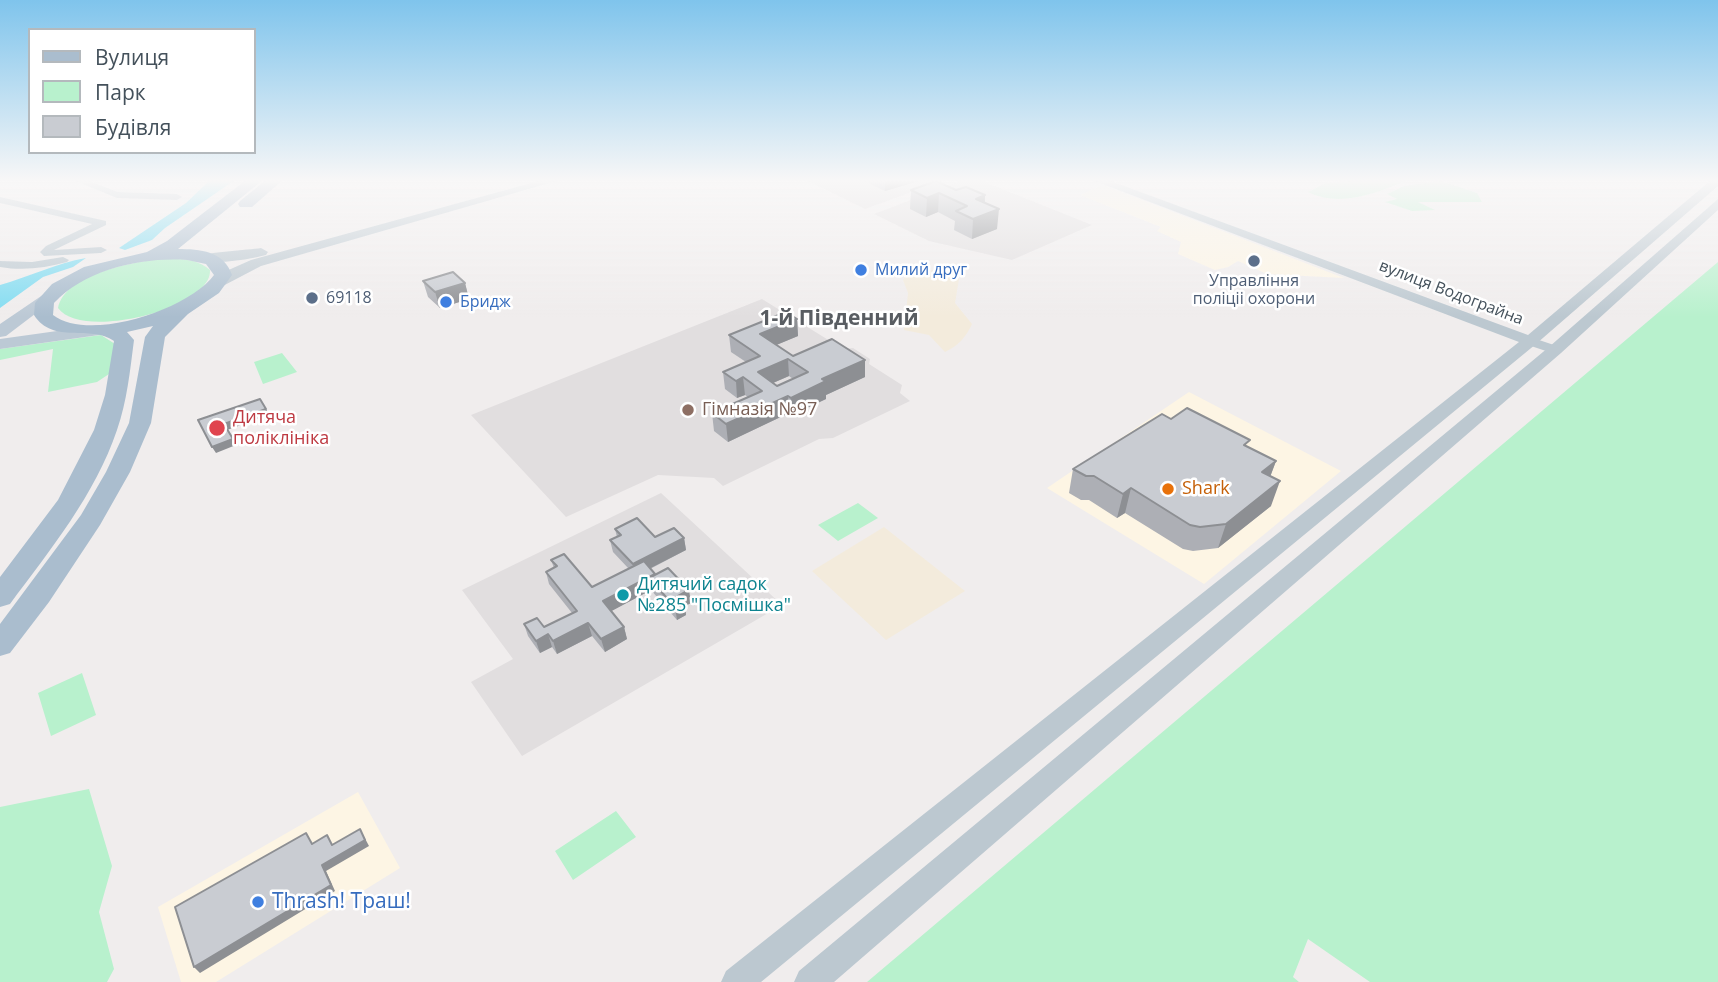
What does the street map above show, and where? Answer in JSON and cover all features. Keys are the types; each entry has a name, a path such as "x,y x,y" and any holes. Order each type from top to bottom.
{"main road":[{"path":"151,256 173,244 196,226"},
{"path":"199,256 197,245 220,226"},
{"path":"0,332 76,278 112,264 151,256 199,256 222,267 223,275 219,284 155,337 140,423 118,472 84,530 0,645"},
{"path":"0,597 65,508 91,467 108,426 119,380 124,340 118,333 69,328 46,319 42,312 43,304 50,295"},
{"path":"0,344 147,321 200,299"}],"street":[{"path":"0,264 35,266 101,250 46,252 96,226"},
{"path":"199,256 233,257 258,253 357,226"},
{"path":"219,284 229,275 256,263 389,226"},
{"name":"вулиця Водограйна","path":"1221,226 1555,350"},
{"path":"737,982 1530,341 1664,226"},
{"path":"810,982 1555,350 1693,226"}],"shaded area":[{"path":"898,226 1090,226 1012,260 929,241"},
{"path":"1158,226 1209,226 1344,278 1267,274 1238,261 1215,270 1178,254 1181,242 1157,231 1161,227"},
{"name":"Гімназія №97","path":"762,299 843,349 853,348 870,359 869,364 902,385 900,393 910,401 833,438 819,439 723,486 714,478 658,475 566,517 471,415"},
{"path":"1189,392 1341,471 1204,584 1047,488"},
{"path":"661,493 782,605 522,756 471,682 513,659 462,590"},
{"path":"358,792 400,868 216,982 181,982 158,907"}],"green space":[{"path":"159,259 186,260 205,266 210,270 205,284 190,297 169,308 117,321 92,321 71,317 58,308 63,296 85,279 116,267"},
{"path":"1718,262 1718,982 1370,982 1308,939 1293,977 1299,982 867,982"},
{"path":"101,335 115,344 112,372 97,382 48,392 53,349 0,360 0,349"},
{"path":"282,353 297,372 263,384 254,362"},
{"path":"858,503 878,518 838,541 818,525"},
{"path":"82,673 96,715 51,736 38,693"},
{"path":"89,789 112,866 99,912 114,969 107,982 0,982 0,807"},
{"path":"616,811 636,837 573,880 555,851"}],"sand":[{"path":"955,263 959,279 955,303 972,324 961,341 945,352 929,335 904,330 908,293 903,280 911,269 938,270"},
{"path":"884,527 965,591 886,640 812,571"}],"water":[{"path":"152,226 168,226 152,240 125,250 119,248"},
{"path":"86,258 73,267 43,277 0,308 0,285"}],"building":[{"path":"453,272 465,283 435,292 423,281"},
{"path":"786,312 797,319 760,334 793,356 832,339 865,360 822,379 826,381 791,398 788,396 726,424 712,413 762,391 743,377 736,381 723,372 760,356 729,335","holes":["788,359 808,372 777,386 758,372"]},
{"name":"Дитяча поліклініка","path":"260,399 266,409 224,424 233,439 212,447 198,420"},
{"name":"Shark","path":"1187,408 1250,440 1244,445 1276,461 1262,472 1280,481 1226,524 1200,527 1190,525 1131,488 1123,494 1094,476 1086,476 1073,469 1162,414 1171,419"},
{"path":"637,518 655,537 674,528 684,538 633,564 610,540 621,535 615,529"},
{"path":"564,554 592,587 644,561 655,574 603,601 624,627 601,639 588,623 553,641 548,634 536,641 524,624 537,618 544,627 577,611 546,572 557,566 551,560"},
{"path":"668,568 689,590 678,596 684,602 675,607 649,578"},
{"name":"Thrash! Траш!","path":"360,829 365,840 322,865 331,885 194,967 175,907 306,833 312,844 327,835 332,845"}],"place":[{"name":"Управлiння полiцii охорони","path":"1254,261"},
{"name":"Милий друг","path":"861,270"},
{"name":"69118","path":"312,298"},
{"name":"Бридж","path":"446,302"},
{"name":"Гімназія №97","path":"688,410"},
{"name":"Дитяча поліклініка","path":"217,428"},
{"name":"Shark","path":"1168,489"},
{"name":"Дитячий садок №285 \"Посмішка\"","path":"623,595"},
{"name":"Thrash! Траш!","path":"258,902"}],"district":[{"name":"1-й Південний","path":"839,319"}]}
